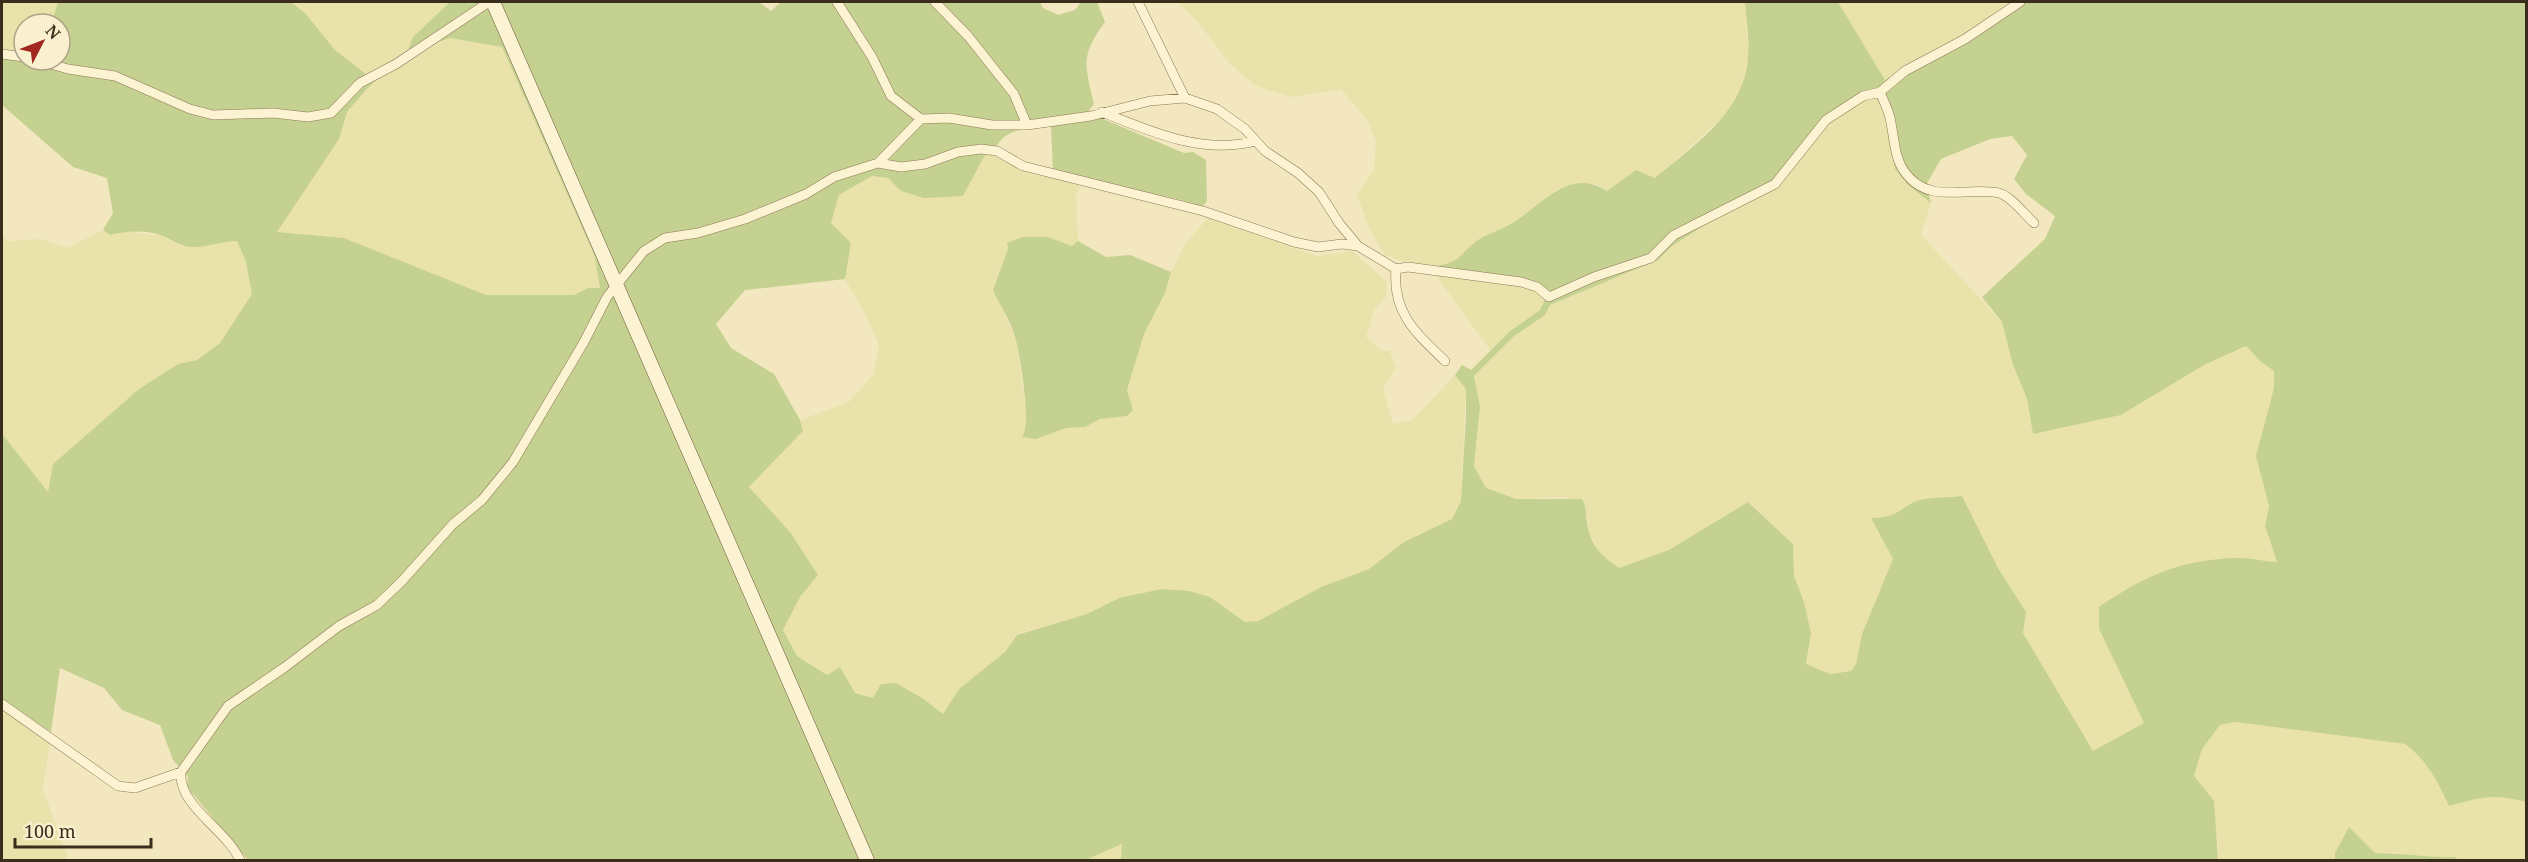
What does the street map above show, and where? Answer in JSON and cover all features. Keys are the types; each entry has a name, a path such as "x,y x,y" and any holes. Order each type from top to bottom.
{"street":[{"path":"72,70 115,76 190,109 213,115 273,113 308,117 331,113 360,82 396,64 491,2 867,861"},
{"path":"837,2 872,57 891,96 921,119 949,118 993,125 1027,124 1091,116 1150,101 1185,98 1217,108 1245,129 1256,141 1319,192 1338,223 1358,246 1396,269 1408,267 1521,282 1537,287 1549,297 1594,277 1651,258 1674,235 1775,184 1826,120 1863,96 1880,92 1905,71 1965,39 2020,2"},
{"path":"935,2 968,36 1014,94 1027,124"},
{"path":"1138,2 1185,98"},
{"path":"1880,92 1889,114 1897,155 1904,172 1918,184 1946,195 1977,191 2002,194 2034,223"},
{"path":"1102,112 1143,129 1193,144 1238,146 1256,141"},
{"path":"240,861 217,826 194,806 180,785 181,772 228,706 285,668 339,626 377,605 402,581 453,524 482,500 513,462 615,284 644,251 665,238 698,233 745,219 806,194 834,177 878,162 921,119"},
{"path":"878,162 901,167 925,164 958,152 997,151 1023,166 1203,211 1294,242 1318,247 1342,244 1358,246"},
{"path":"1396,269 1394,284 1410,328 1444,361"},
{"path":"2,704 118,786 135,788 181,772"}],"shaded area":[{"path":"2,2 58,2 55,12 12,12 12,51 2,49"},
{"path":"291,2 450,2 413,37 408,50 367,75 335,50 305,13"},
{"path":"1178,2 1745,2 1749,58 1741,88 1729,112 1655,178 1636,170 1607,191 1597,184 1558,189 1511,224 1479,239 1454,263 1437,266 1401,261 1385,255 1370,230 1357,195 1374,170 1376,141 1368,121 1341,89 1292,97 1256,86 1229,63 1198,22"},
{"path":"1838,2 2017,2 1885,80"},
{"path":"450,38 502,47 595,257 600,288 588,288 575,295 485,295 344,238 277,232 339,139 347,112 365,91 378,78 398,69 435,43"},
{"path":"1869,96 1880,101 1908,185 1931,203 1921,235 2002,322 2013,365 2027,399 2033,434 2121,415 2204,365 2247,346 2261,362 2274,371 2275,388 2257,456 2269,506 2265,526 2277,563 2238,557 2099,629 2144,723 2093,751 2023,633 2026,612 1998,568 1962,496 1940,500 1923,498 1888,519 1893,559 1862,634 1856,664 1851,671 1830,674 1806,664 1811,633 1804,602 1794,576 1793,544 1749,502 1669,550 1619,568 1603,558 1589,533 1585,504 1565,497 1516,499 1486,488 1474,466 1480,406 1474,376 1513,337 1545,315 1550,305 1658,260 1672,246 1733,207 1827,122"},
{"path":"994,154 1033,175 1054,177 1076,183 1080,188 1076,195 1078,241 1072,246 1048,237 1008,249 993,289 1016,339 1025,406 1025,434 1022,436 1036,439 1066,428 1085,427 1100,419 1127,416 1127,390 1144,334 1165,293 1171,272 1185,244 1208,218 1317,256 1352,251 1387,282 1386,297 1374,310 1366,337 1381,350 1390,351 1396,368 1383,388 1393,424 1412,420 1455,375 1466,389 1461,501 1452,519 1404,542 1369,569 1321,587 1258,621 1245,622 1210,597 1119,598 1087,614 1017,634 1006,652 959,689 943,714 925,700 873,698 855,693 840,667 827,675 797,656 783,630 800,597 818,575 749,487 803,431 800,420 849,402 873,375 879,345 866,315 845,279 851,243 831,223 839,195 872,176 888,178 901,191 963,196 985,155"},
{"path":"103,230 110,235 126,231 162,236 181,246 193,247 219,241 237,241 246,262 252,294 220,343 197,360 178,364 139,389 53,464 48,493 2,434 2,235 8,241 41,239 67,248"},
{"path":"1435,274 1532,288 1545,299 1540,310 1509,332 1490,350"},
{"path":"2,700 51,732 43,790 67,855 66,860 2,860"},
{"path":"2235,722 2405,744 2416,752 2436,777 2449,806 2481,797 2501,795 2526,802 2526,856 2524,860 2457,860 2456,857 2422,858 2397,853 2335,853 2335,860 2218,860 2218,842 2194,777 2202,749 2219,725"},
{"path":"1123,844 1121,860 1086,860"}],"green space":[{"path":"58,2 291,2 305,13 335,50 367,75 408,50 413,37 450,2 759,2 771,11 781,2 1040,2 1043,8 1058,15 1075,10 1081,2 1097,2 1105,22 1091,43 1088,52 1088,80 1094,104 1088,112 1089,119 1103,119 1184,153 1193,152 1206,160 1207,201 1202,207 1053,171 1051,126 1016,131 1002,139 994,154 985,155 963,196 924,198 901,191 888,178 872,176 839,195 831,223 851,243 845,279 745,290 716,324 731,348 774,374 800,420 803,431 749,487 790,532 818,575 800,597 783,630 797,656 827,675 840,667 855,693 873,698 881,684 896,683 943,714 959,689 1005,652 1017,635 1087,614 1119,598 1162,589 1189,591 1210,597 1245,622 1258,621 1321,587 1369,569 1404,542 1452,519 1461,501 1466,416 1466,389 1455,375 1462,365 1471,370 1509,332 1540,310 1545,299 1532,288 1435,274 1437,266 1452,262 1478,240 1511,224 1556,191 1568,185 1593,184 1607,191 1636,170 1655,178 1685,153 1715,126 1738,95 1745,77 1748,57 1745,2 1838,2 1885,80 2017,2 2526,2 2526,802 2488,797 2449,806 2426,764 2405,744 2235,722 2220,725 2202,749 2194,776 2214,801 2218,860 1121,860 1122,844 1086,860 248,860 187,787 188,777 173,760 160,725 122,710 104,688 60,668 51,732 2,700 2,434 48,492 53,464 139,389 178,364 197,360 220,343 252,294 246,262 237,241 190,247 158,234 130,232 110,235 103,230 113,213 107,178 73,167 2,105 2,49 12,54 12,72 72,72 72,12 55,12","holes":["450,38 502,47 595,257 600,288 588,288 574,295 486,295 344,238 277,232 339,139 347,112 378,78 398,69 435,43","1869,96 1880,101 1887,124 1895,169 1908,185 1931,203 1926,185 1941,159 1990,139 2012,136 2027,155 2014,179 2026,194 2055,216 2045,239 1982,297 2002,322 2013,365 2027,399 2033,434 2121,415 2204,365 2246,346 2261,362 2274,371 2274,388 2256,456 2269,506 2265,526 2277,562 2235,558 2215,559 2180,566 2147,578 2099,607 2099,629 2144,723 2093,751 2023,633 2026,612 1998,568 1962,496 1924,499 1889,516 1871,518 1893,559 1862,634 1856,664 1851,671 1830,674 1806,664 1811,633 1804,602 1794,576 1793,544 1748,502 1669,550 1619,568 1604,557 1593,543 1582,499 1516,499 1486,488 1474,466 1480,406 1474,376 1513,337 1545,315 1550,305 1658,260 1672,246 1733,207 1777,186 1827,122"]},
{"path":"1022,237 1048,237 1072,246 1078,241 1106,257 1130,255 1171,272 1165,293 1144,334 1127,390 1133,410 1127,416 1100,419 1085,427 1066,428 1036,439 1022,437 1025,430 1026,406 1018,349 1012,327 993,290 1008,249 1007,243"},
{"path":"2349,827 2375,853 2456,857 2457,860 2335,860 2335,853"}]}
